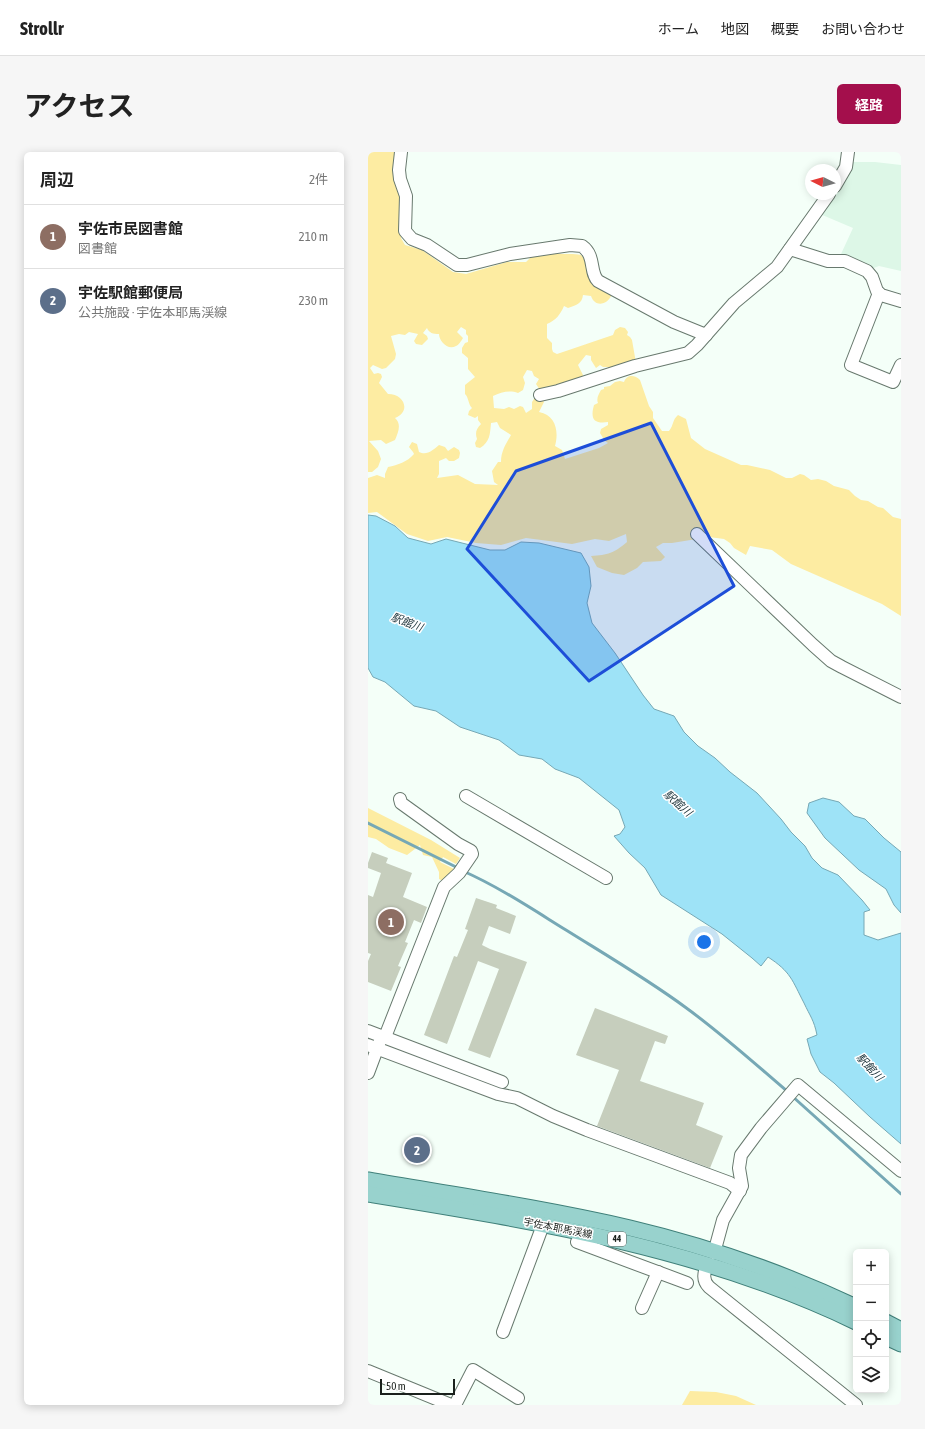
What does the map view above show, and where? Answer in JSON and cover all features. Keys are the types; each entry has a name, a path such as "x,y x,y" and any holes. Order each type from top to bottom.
{"main road":[{"name":"宇佐本耶馬渓線","path":"368,1180 578,1217 664,1237 854,1321"},
{"name":"宇佐本耶馬渓線","path":"368,1194 543,1225 614,1239 679,1255 711,1258 799,1283 853,1306"},
{"path":"889,1324 901,1330"},
{"path":"889,1338 901,1344"}],"street":[{"path":"401,152 399,170 400,179 406,196 405,231 412,239 426,245 454,264 467,265 510,254 570,245 582,246 589,253 595,277 598,281 674,322 706,335"},
{"path":"841,176 846,167 848,152"},
{"path":"540,395 558,391 636,366 683,354 693,349 734,303 777,267 825,200"},
{"path":"790,249 832,262 845,261 867,271 872,277 879,293 901,301"},
{"path":"879,293 851,365 894,382 901,364"},
{"path":"696,534 831,661 901,698"},
{"path":"466,796 606,878"},
{"path":"368,1072 373,1046 384,1037 444,887 459,873 472,854 471,851 458,844 401,802 400,799"},
{"path":"368,1031 502,1082"},
{"path":"373,1046 498,1094 517,1098 566,1121 730,1183 740,1191"},
{"path":"856,1405 706,1284 704,1277 723,1220 740,1191 742,1184 739,1164 742,1154 761,1128 798,1085 901,1171"},
{"path":"503,1332 543,1225"},
{"path":"577,1242 687,1283"},
{"path":"642,1308 658,1272"},
{"path":"455,1405 473,1370 518,1398"},
{"path":"368,1371 451,1405"}],"highlighted area":[{"path":"651,423 734,586 589,681 467,549 516,471"}],"shaded area":[{"path":"368,152 398,152 401,190 401,238 405,245 422,250 453,272 466,274 507,262 526,262 533,255 548,250 559,254 581,255 612,294 608,301 602,304 595,302 591,296 583,295 578,304 568,308 564,306 557,317 547,324 547,338 552,343 553,352 557,354 613,335 615,330 620,327 625,328 628,332 627,335 632,340 636,363 608,373 608,367 603,367 600,365 596,368 591,360 591,356 586,355 578,365 583,375 581,379 540,390 536,384 539,379 534,376 532,371 527,370 523,377 525,383 523,390 518,393 506,392 493,396 494,408 504,409 509,407 514,409 520,406 523,407 526,413 532,409 532,402 534,399 541,398 544,402 539,412 545,414 553,420 557,435 555,446 562,450 565,459 599,448 608,443 600,433 601,429 608,425 608,422 599,422 594,420 594,405 598,403 598,396 604,387 610,386 615,382 624,382 625,379 631,376 636,377 640,380 649,406 653,412 653,418 662,431 669,431 678,415 686,419 691,438 705,449 741,465 770,470 786,478 792,478 800,474 811,480 818,479 826,481 834,486 849,490 861,500 868,501 878,507 883,508 893,517 901,519 901,616 882,604 791,564 772,550 750,546 746,555 734,548 724,539 709,537 663,543 656,547 665,557 661,561 643,562 637,568 624,575 612,573 597,567 591,556 610,553 618,549 627,542 626,534 609,541 595,539 572,544 526,538 501,545 476,543 447,537 428,541 407,534 377,512 368,513 368,478 377,475 385,478 388,467 402,463 411,457 414,454 409,447 412,442 417,444 419,452 422,453 430,452 439,445 445,447 448,451 454,447 459,450 459,458 454,461 449,461 446,458 439,461 439,474 437,478 458,475 475,484 498,485 494,482 492,471 498,462 501,462 503,451 511,435 500,428 497,422 491,423 488,440 480,448 476,447 476,431 481,424 478,420 478,416 475,418 468,415 472,408 465,394 465,385 475,377 468,369 468,358 462,353 462,348 465,343 468,342 466,330 461,327 457,332 463,338 458,345 453,347 444,344 439,337 439,334 432,333 427,328 423,333 428,339 422,345 416,344 414,341 418,334 409,332 405,335 399,334 391,336 396,354 395,359 386,368 382,369 373,365 370,368 374,374 381,374 382,377 379,383 388,394 399,397 402,400 404,408 403,412 395,418 399,426 395,440 386,444 381,440 369,441 378,451 381,459 378,467 372,472 368,472"},
{"path":"852,162 875,162 901,165 901,271 879,266 871,269 841,254 853,228 820,214 830,200 841,200 841,185 847,177"},
{"path":"368,808 431,840 460,858 456,864 443,857 440,862 454,869 443,881 439,879 439,872 432,857 423,855 420,845 407,855 389,848 376,839 368,837"},
{"path":"690,1391 716,1392 736,1396 756,1405 682,1405"}],"water":[{"name":"駅館川","path":"368,515 376,516 395,526 408,538 431,544 446,539 490,550 505,550 521,542 539,543 581,553 589,567 591,586 587,603 592,623 654,709 674,716 684,732 698,746 715,758 757,793 805,846 812,858 822,868 838,875 862,900 870,910 864,912 864,935 878,940 901,933 901,1144 820,1072 811,1054 807,1039 817,1035 815,1026 797,988 782,967 768,957 761,966 722,934 661,895 645,868 614,836 620,834 625,827 619,810 579,778 555,769 542,759 519,755 499,740 460,727 436,711 414,706 385,682 373,677 368,668"},
{"path":"823,798 839,802 854,816 865,819 901,852 901,913 894,905 886,889 859,870 825,838 807,813 809,803"}],"building":[{"path":"372,852 388,858 386,863 412,873 403,897 427,907 421,923 414,920 405,942 408,943 398,966 401,967 391,991 368,982 368,961 371,954 368,953 368,895 373,897 381,873 368,868 368,863"},
{"path":"476,898 497,905 496,908 516,916 510,934 489,926 482,945 527,962 490,1058 468,1050 499,969 478,961 447,1044 424,1035 454,956 457,957 468,930 465,929"},
{"path":"595,1008 668,1036 665,1044 655,1041 640,1081 704,1103 696,1125 723,1136 710,1168 597,1126 619,1070 576,1055"}],"waterway":[{"path":"368,823 458,868"},
{"path":"463,871 490,884 515,899 656,987 712,1027 788,1092"},
{"path":"792,1096 901,1194"}],"place":[{"name":"宇佐市民図書館","path":"391,922"},
{"name":"宇佐駅館郵便局","path":"417,1150"}]}
